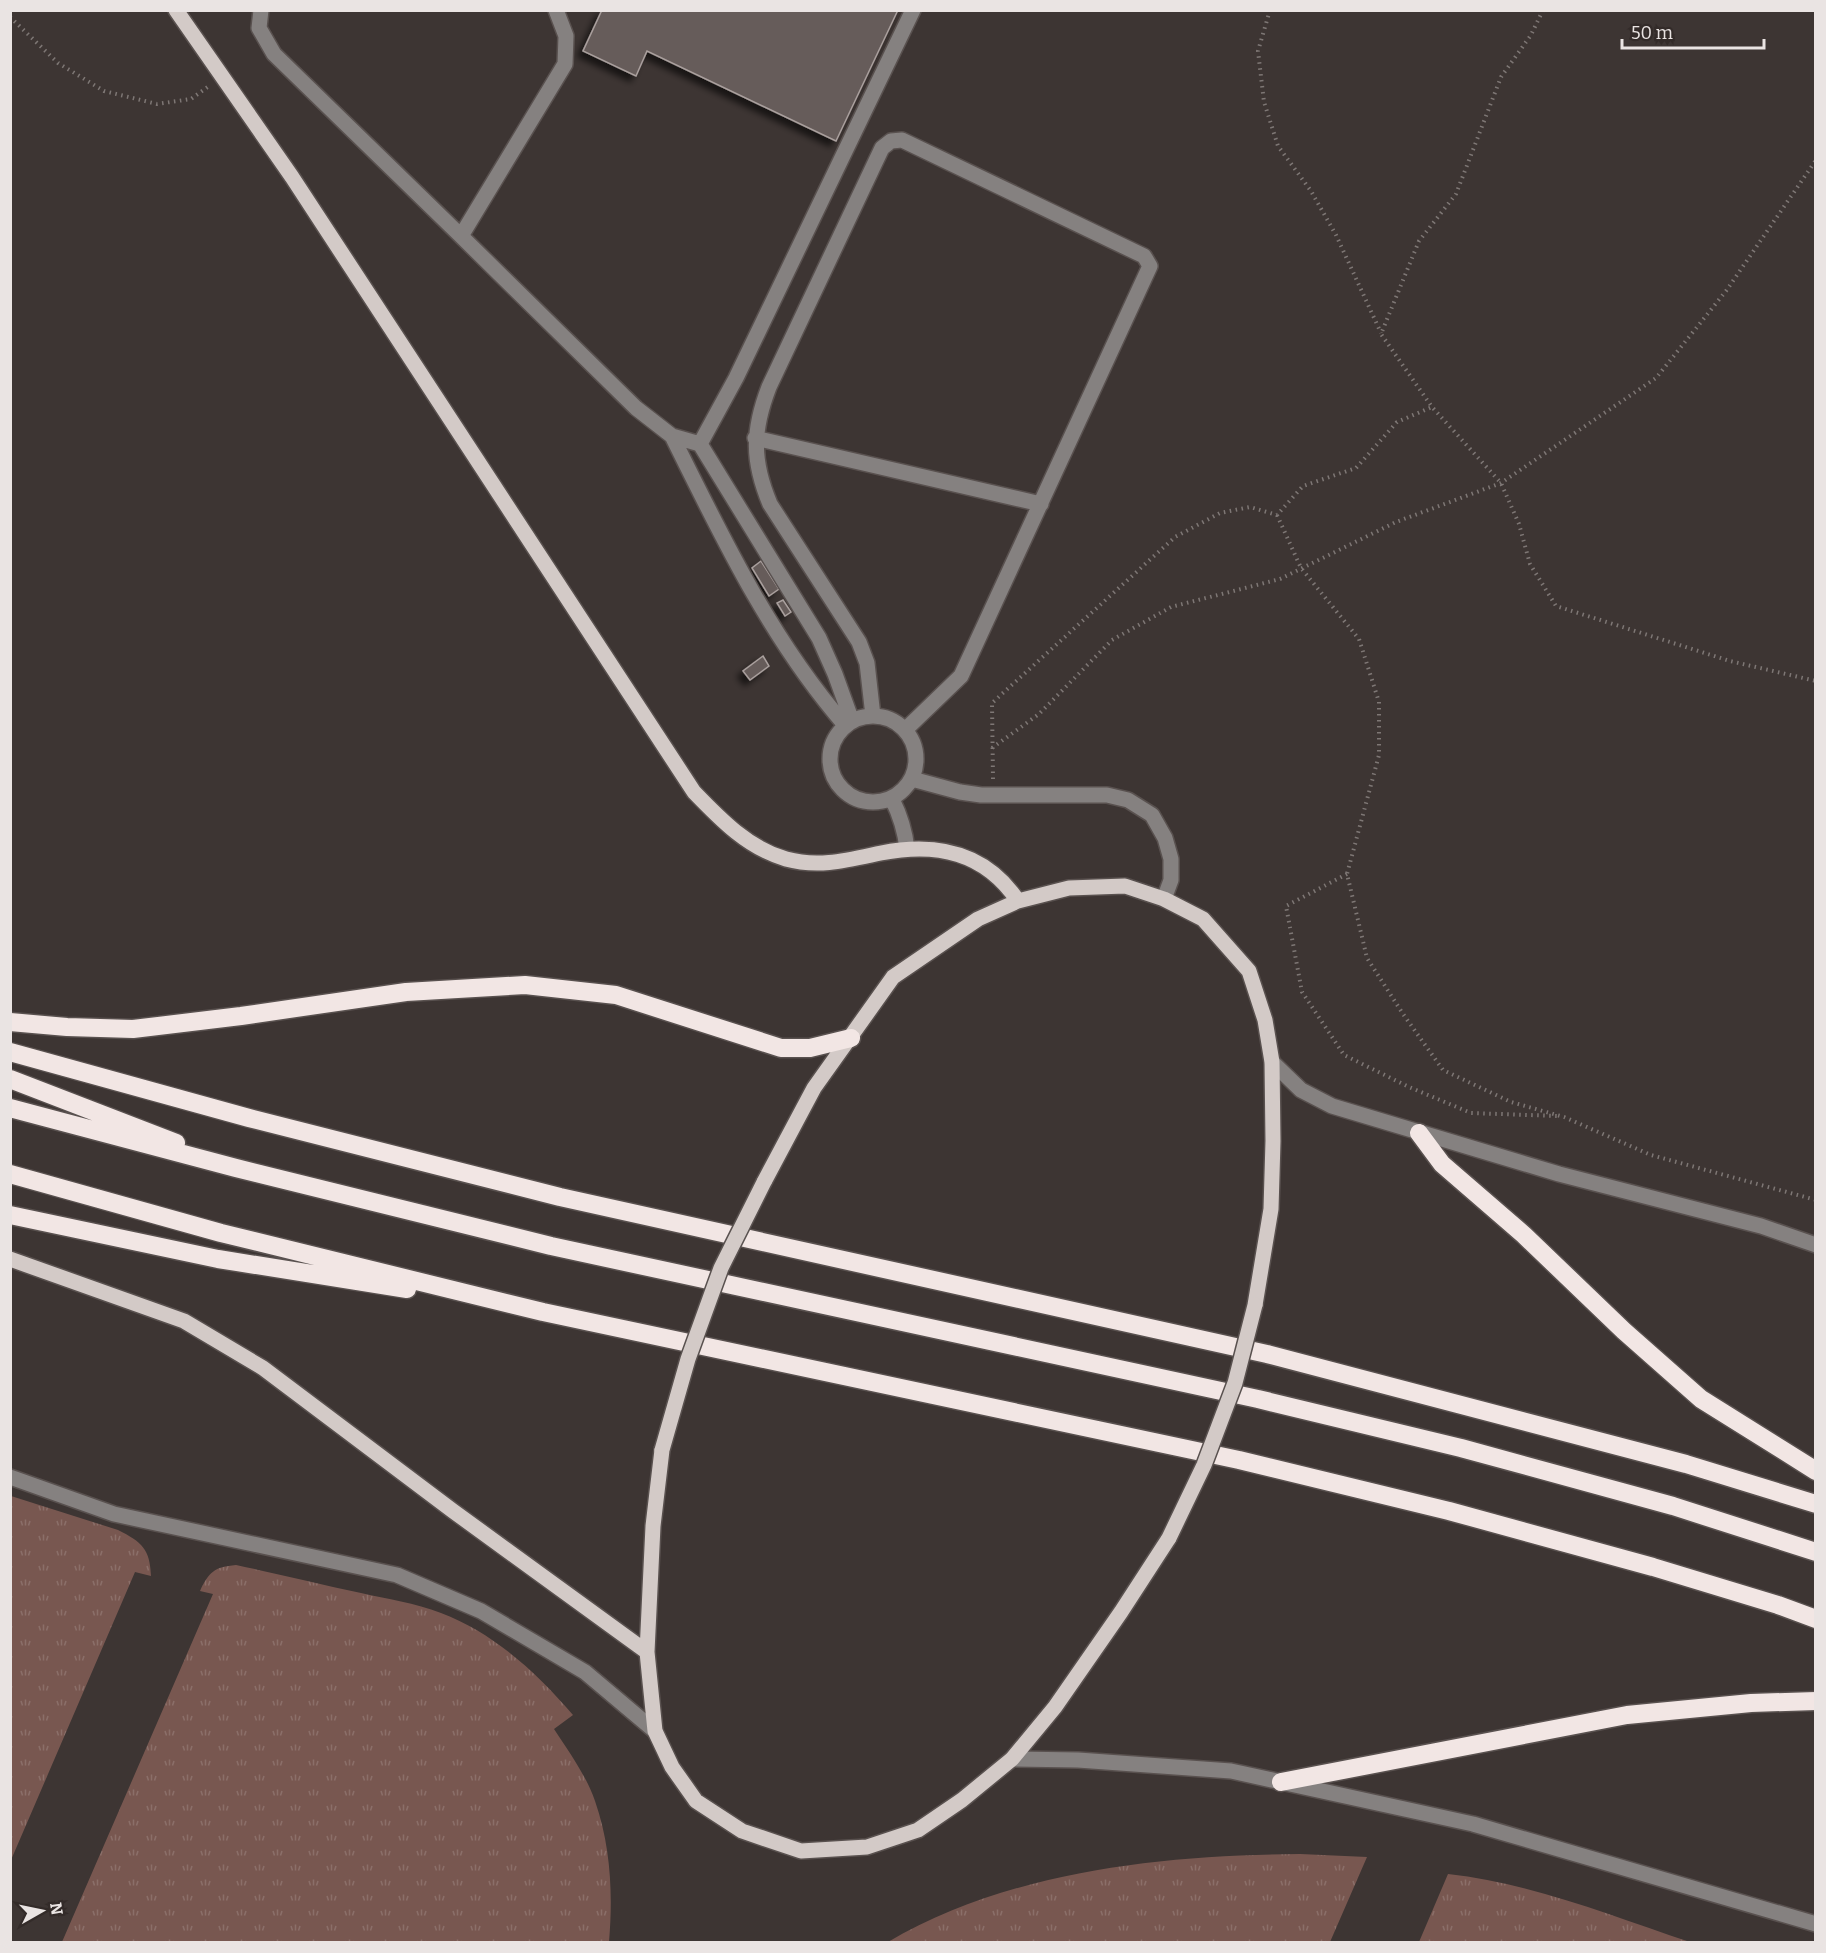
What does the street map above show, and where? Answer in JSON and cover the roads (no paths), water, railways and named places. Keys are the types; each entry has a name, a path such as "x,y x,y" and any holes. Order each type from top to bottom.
{"highway":[{"path":"10,1022 67,1028 133,1029 242,1016 405,992 525,985 616,995 781,1048 810,1048 851,1038"},
{"path":"10,1052 249,1118 560,1197 1267,1354 1675,1461 1815,1503"},
{"path":"10,1079 117,1119 236,1168"},
{"path":"10,1108 236,1168 551,1246 1235,1394 1461,1448 1673,1506 1815,1552"},
{"path":"1419,1132 1442,1164 1524,1234 1624,1331 1701,1399 1815,1471"},
{"path":"10,1174 221,1233 543,1312 1239,1460 1416,1503 1653,1567 1778,1605 1815,1619"},
{"path":"10,1215 218,1259 543,1312"},
{"path":"1281,1782 1627,1715 1751,1703 1815,1701"}],"main road":[{"path":"176,10 292,177 694,792 726,825 759,848 785,859 812,864 839,863 907,849 947,851 970,858 987,867 1006,884 1017,901"},
{"path":"1125,886 1164,899 1203,919 1249,970 1265,1020 1272,1062 1271,1209 1255,1305 1231,1393 1204,1464 1169,1538 1055,1707 1012,1759 962,1800 918,1830 867,1847 801,1851 742,1831 696,1801 672,1767 655,1731 647,1652 653,1526 662,1450 688,1359 721,1268 814,1088 893,977 978,919 1017,901 1069,888 1125,886"},
{"path":"10,1259 184,1321 263,1368 647,1652"}],"street":[{"path":"261,10 258,28 274,54 636,408 672,436 700,444 819,638 835,674 849,723"},
{"path":"461,236 566,64 566,36 556,10"},
{"path":"700,444 736,378 913,10"},
{"path":"873,716 867,663 859,642 771,504 763,487 755,438 759,412 769,387 882,148 891,141 902,140 1144,256 1150,266 961,676 905,730"},
{"path":"672,436 741,571 819,695 849,723"},
{"path":"755,438 1041,504"},
{"path":"873,716 885,717 896,722 912,741 916,754 916,767 912,779 903,791 892,799 878,803 864,802 851,797 832,776 829,763 836,736 849,723 873,716"},
{"path":"912,779 960,792 993,795 1107,795 1128,800 1152,815 1165,838 1171,858 1171,869 1164,899"},
{"path":"892,799 902,823 907,849"},
{"path":"1272,1062 1301,1090 1332,1107 1559,1173 1761,1226 1815,1245"},
{"path":"10,1477 114,1514 397,1575 481,1611 585,1672 655,1731"},
{"path":"1012,1759 1078,1760 1231,1771 1473,1824 1815,1924"}]}
